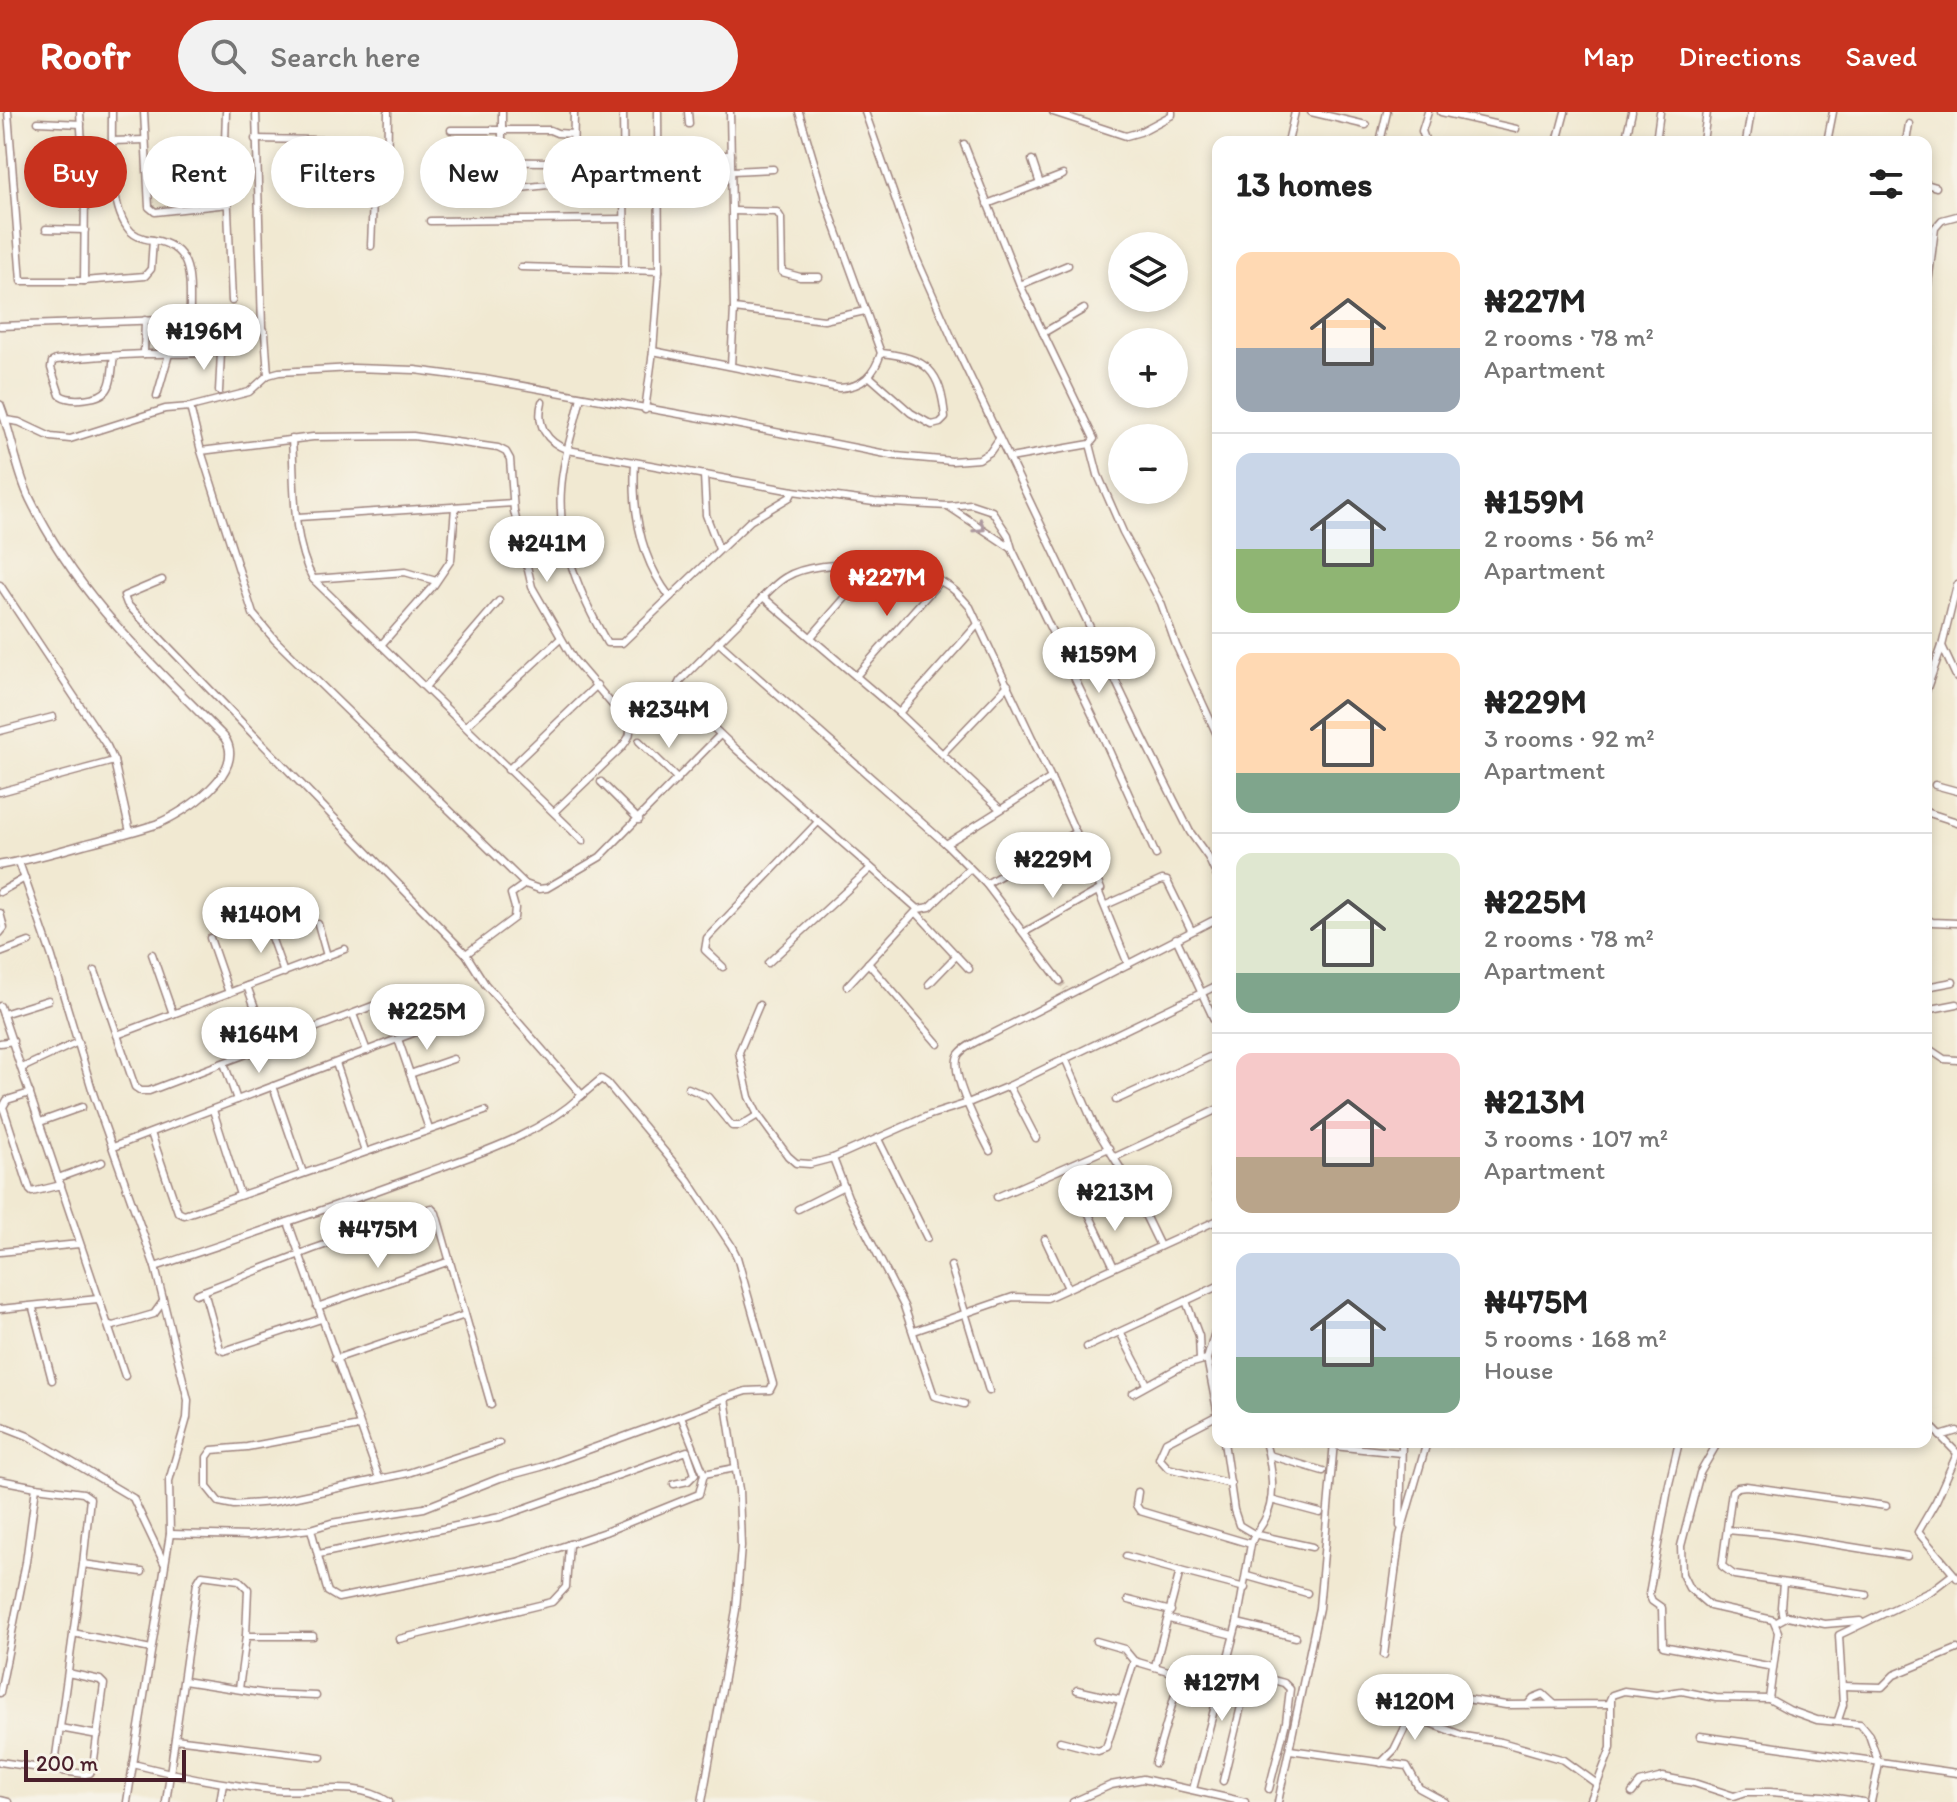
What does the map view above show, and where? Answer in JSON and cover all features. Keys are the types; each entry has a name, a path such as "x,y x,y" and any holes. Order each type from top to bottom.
{"street":[{"path":"8,112 18,276 21,281 84,281 145,276 151,269 153,240"},
{"path":"80,112 82,136"},
{"path":"112,112 112,136"},
{"path":"144,112 145,136"},
{"path":"225,136 226,112"},
{"path":"256,112 262,328"},
{"path":"388,112 388,136"},
{"path":"502,112 502,136"},
{"path":"527,187 566,183 573,170 574,112"},
{"path":"623,112 623,136"},
{"path":"645,410 659,271 658,112"},
{"path":"688,112 689,124"},
{"path":"730,112 734,309 731,366"},
{"path":"653,351 839,388 857,385 870,377 881,353 825,199 799,112"},
{"path":"865,112 915,255 999,439 1143,738 1190,832 1212,866"},
{"path":"1053,112 1126,136 1159,123 1172,112"},
{"path":"1289,136 1295,112"},
{"path":"1311,112 1366,125"},
{"path":"1381,136 1387,112"},
{"path":"1424,136 1422,131 1428,112"},
{"path":"1441,112 1516,129"},
{"path":"1559,136 1565,112"},
{"path":"1626,136 1632,112"},
{"path":"1657,136 1660,112"},
{"path":"1704,136 1707,112"},
{"path":"1747,136 1751,112"},
{"path":"1828,136 1833,112"},
{"path":"38,122 81,124"},
{"path":"1907,136 1909,124"},
{"path":"451,130 550,130 573,134"},
{"path":"255,139 370,141 375,152 371,246"},
{"path":"964,144 1020,285 1094,439 1090,444 1010,458"},
{"path":"1032,160 1040,184"},
{"path":"732,171 773,169"},
{"path":"987,204 1063,175"},
{"path":"1932,186 1936,187"},
{"path":"84,281 85,208"},
{"path":"118,208 126,227 137,237 173,245 186,259 190,319"},
{"path":"150,208 155,212 192,208"},
{"path":"228,208 232,301"},
{"path":"624,208 625,270"},
{"path":"733,211 777,212 781,218 782,272 800,277 819,277"},
{"path":"1932,252 1935,228 1942,220 1957,216"},
{"path":"430,221 624,219"},
{"path":"46,229 85,230"},
{"path":"1020,285 1068,265"},
{"path":"521,267 659,271"},
{"path":"734,309 824,320 865,311"},
{"path":"1043,333 1084,309"},
{"path":"0,326 190,319 251,321 265,333 268,375"},
{"path":"144,354 145,320"},
{"path":"114,356 109,387 105,392 70,400 60,395 51,368 56,360 114,356 144,354 221,353 240,349"},
{"path":"219,391 221,353"},
{"path":"870,377 911,413 932,425 945,418 936,383 923,362 913,357 881,353"},
{"path":"157,396 169,354"},
{"path":"6,420 19,422 51,437 70,439 165,409 190,407 249,392 268,375 297,370 415,370 484,379 926,460 979,459 990,452 999,439"},
{"path":"581,397 561,490 562,523 586,606 607,643 622,643 750,521 790,497 793,491"},
{"path":"542,402 538,417 545,433 556,446 568,450 793,491 874,502 948,506 971,504 992,511 1008,535 1156,855"},
{"path":"0,405 29,496 74,575 101,611 224,737 230,746 231,759 227,769 192,804 158,823 0,865"},
{"path":"190,407 253,614 275,640 525,884 539,889 547,888 600,857 720,735"},
{"path":"201,451 292,439 413,436 498,448 506,452 510,459 513,503 532,587 574,660 631,730 629,738 554,812"},
{"path":"292,439 304,563 313,579 583,841"},
{"path":"1090,444 1098,475 1123,532 1161,603 1176,645 1212,724"},
{"path":"635,463 633,493 639,533 653,573 670,597"},
{"path":"704,475 706,515 719,549"},
{"path":"298,517 513,503"},
{"path":"948,506 1012,549"},
{"path":"381,645 451,560 455,507"},
{"path":"520,536 562,523"},
{"path":"969,969 917,911 678,694 677,687 763,597 784,578 803,569 822,565 872,567 923,574 953,588 970,607 1076,832 1128,964"},
{"path":"811,637 872,567"},
{"path":"313,579 405,572 436,581"},
{"path":"162,580 124,596 127,604 466,954 485,984 582,1095"},
{"path":"856,676 940,581"},
{"path":"0,585 107,746 114,761 130,832"},
{"path":"1932,674 1953,615 1957,585"},
{"path":"763,597 899,713 999,808"},
{"path":"0,603 9,598"},
{"path":"426,686 499,601"},
{"path":"899,713 979,623"},
{"path":"466,726 560,639"},
{"path":"718,642 946,844 986,884 1060,981"},
{"path":"1942,646 1957,678"},
{"path":"508,770 597,685"},
{"path":"943,753 1008,685"},
{"path":"0,731 53,717"},
{"path":"639,741 678,779"},
{"path":"0,792 114,761"},
{"path":"946,844 1051,778"},
{"path":"601,782 639,820"},
{"path":"1935,785 1957,791"},
{"path":"1932,814 1957,822"},
{"path":"723,967 705,950 707,938 818,822"},
{"path":"986,884 1076,832"},
{"path":"19,862 155,1267 186,1391 187,1415 169,1481 170,1534 127,1802"},
{"path":"768,963 871,868"},
{"path":"847,986 917,911 930,907 969,869"},
{"path":"0,892 25,878"},
{"path":"1106,905 1162,880 1167,881 1191,930"},
{"path":"466,954 514,918 511,894 525,884"},
{"path":"1025,932 1099,893"},
{"path":"0,913 4,928 0,933"},
{"path":"990,1151 968,1103 956,1063 960,1053 1068,991 1212,921"},
{"path":"1932,922 1957,923"},
{"path":"318,924 327,956"},
{"path":"267,926 284,973"},
{"path":"210,938 229,993"},
{"path":"1176,938 1212,1015"},
{"path":"0,953 29,942"},
{"path":"117,1035 345,949"},
{"path":"152,954 173,1014"},
{"path":"929,984 956,956"},
{"path":"868,963 938,1044"},
{"path":"95,971 135,1087 141,1091 149,1091 391,999"},
{"path":"1932,986 1953,982"},
{"path":"247,986 269,1046"},
{"path":"759,1005 739,1052 749,1097 758,1115 788,1156 796,1163 810,1164 833,1158 930,1115 1009,1086 1212,987"},
{"path":"48,1000 1,1010 125,1376"},
{"path":"1932,1009 1957,1004"},
{"path":"353,1014 367,1051"},
{"path":"113,1147 416,1032"},
{"path":"398,1039 429,1129"},
{"path":"0,1043 13,1041"},
{"path":"22,1068 78,1042"},
{"path":"1932,1051 1944,1059 1957,1060"},
{"path":"1116,1100 1212,1056"},
{"path":"1065,1058 1095,1127 1115,1157 1160,1246"},
{"path":"410,1074 453,1059"},
{"path":"224,1063 237,1100"},
{"path":"336,1063 365,1151"},
{"path":"155,1267 462,1160 538,1129 562,1114 601,1079 688,1180 737,1257 772,1388 746,1391 725,1398 424,1508 311,1529 248,1536 170,1534"},
{"path":"273,1086 303,1173"},
{"path":"1009,1086 1036,1138"},
{"path":"688,1088 708,1097 732,1126 740,1126 758,1115"},
{"path":"30,1093 7,1100 3,1107 32,1192 102,1162"},
{"path":"40,1122 82,1107"},
{"path":"213,1110 240,1195"},
{"path":"151,1133 179,1214 184,1215 485,1111"},
{"path":"1115,1157 1212,1112"},
{"path":"878,1139 927,1238"},
{"path":"997,1197 1109,1148"},
{"path":"833,1158 914,1331 934,1396 964,1404"},
{"path":"798,1209 844,1186"},
{"path":"321,1319 224,1351 220,1349 200,1293 431,1208 436,1213 491,1405"},
{"path":"1088,1212 1114,1267"},
{"path":"288,1222 379,1478"},
{"path":"914,1331 1013,1297 1047,1298 1212,1223"},
{"path":"1045,1239 1068,1288"},
{"path":"0,1252 79,1244"},
{"path":"317,1307 450,1261"},
{"path":"951,1266 989,1391"},
{"path":"1087,1347 1212,1289"},
{"path":"0,1309 98,1299"},
{"path":"1186,1301 1199,1336 1212,1391"},
{"path":"107,1324 113,1326 154,1314 162,1303"},
{"path":"33,1308 52,1380"},
{"path":"335,1359 465,1315"},
{"path":"1120,1332 1147,1384"},
{"path":"1133,1393 1204,1360 1212,1338"},
{"path":"702,1802 738,1598 741,1538 725,1398"},
{"path":"311,1529 328,1592 338,1598 346,1599 517,1562 699,1494 704,1474 681,1416"},
{"path":"1212,1418 1166,1442 1159,1458 1168,1468 1231,1484"},
{"path":"0,1425 28,1436 133,1498 165,1565"},
{"path":"359,1426 247,1447 212,1450 207,1457 207,1487 219,1502 234,1505 273,1502 414,1471 499,1443"},
{"path":"1838,1720 1843,1705 1839,1635 1931,1591 1955,1576 1918,1532 1936,1501 1957,1453 1932,1427"},
{"path":"1940,1436 1957,1431"},
{"path":"1225,1448 1239,1525 1254,1534 1312,1547"},
{"path":"1193,1789 1237,1623 1251,1544 1271,1500 1267,1448"},
{"path":"1278,1802 1319,1608 1334,1448"},
{"path":"1364,1448 1401,1453"},
{"path":"1384,1655 1400,1535 1401,1448"},
{"path":"1400,1535 1425,1448"},
{"path":"1678,1448 1649,1594 1652,1601 1662,1608 1663,1646 1773,1667"},
{"path":"1715,1448 1700,1473 1681,1546 1682,1574 1689,1588 1710,1606 1773,1620 1778,1632 1769,1699"},
{"path":"319,1554 500,1517 687,1451 695,1474 688,1481 674,1484"},
{"path":"1269,1455 1323,1471"},
{"path":"704,1474 735,1468"},
{"path":"0,1480 83,1493 90,1498 54,1770"},
{"path":"0,1693 26,1562 36,1487"},
{"path":"1866,1595 1734,1575 1727,1571 1722,1566 1722,1551 1732,1491 1738,1487 1886,1506"},
{"path":"1138,1492 1136,1505 1140,1511 1251,1544"},
{"path":"1271,1500 1320,1513"},
{"path":"1727,1530 1907,1556"},
{"path":"399,1639 552,1602 566,1587 569,1544"},
{"path":"1126,1556 1245,1588"},
{"path":"83,1564 142,1572"},
{"path":"1155,1666 1180,1571"},
{"path":"166,1802 197,1583 202,1575 239,1580 246,1585 246,1636 239,1689"},
{"path":"1247,1576 1307,1593"},
{"path":"1783,1583 1783,1618"},
{"path":"1128,1600 1233,1635"},
{"path":"1775,1623 1783,1618 1795,1617 1825,1624 1875,1618"},
{"path":"1237,1623 1296,1637"},
{"path":"73,1633 151,1649"},
{"path":"246,1636 313,1636"},
{"path":"0,1639 11,1641"},
{"path":"1096,1641 1124,1649 1134,1661 1219,1686"},
{"path":"1842,1686 1882,1687 1894,1675 1957,1649"},
{"path":"1060,1741 1103,1751 1106,1748 1134,1661"},
{"path":"1225,1667 1289,1686 1291,1693 1269,1789"},
{"path":"0,1762 90,1773 104,1682 68,1673"},
{"path":"1223,1781 1249,1673"},
{"path":"1155,1763 1181,1674"},
{"path":"184,1681 274,1695 316,1696"},
{"path":"1077,1690 1121,1700"},
{"path":"1381,1763 1394,1750 1421,1695 1426,1693 1506,1705 1529,1703 1543,1694 1554,1704 1608,1704 1617,1692 1656,1695 1682,1691 1716,1698 1769,1699 1817,1720 1860,1724 1866,1729 1879,1764 1871,1802"},
{"path":"1590,1802 1611,1748 1611,1700"},
{"path":"1411,1716 1464,1736 1501,1742 1564,1760 1597,1784"},
{"path":"60,1728 98,1735"},
{"path":"1700,1736 1957,1773"},
{"path":"175,1739 321,1757"},
{"path":"1290,1750 1407,1766 1419,1788 1445,1802"},
{"path":"133,1764 223,1784 278,1791 362,1790 389,1802"},
{"path":"1632,1793 1640,1783 1663,1777 1694,1783 1733,1799 1746,1792 1790,1793 1863,1802"},
{"path":"1073,1802 1111,1785 1135,1779 1245,1802"},
{"path":"220,1802 223,1784"},
{"path":"276,1802 278,1791"},
{"path":"0,1800 8,1802"}],"tunnel":[{"path":"1060,981 1066,989"}]}
